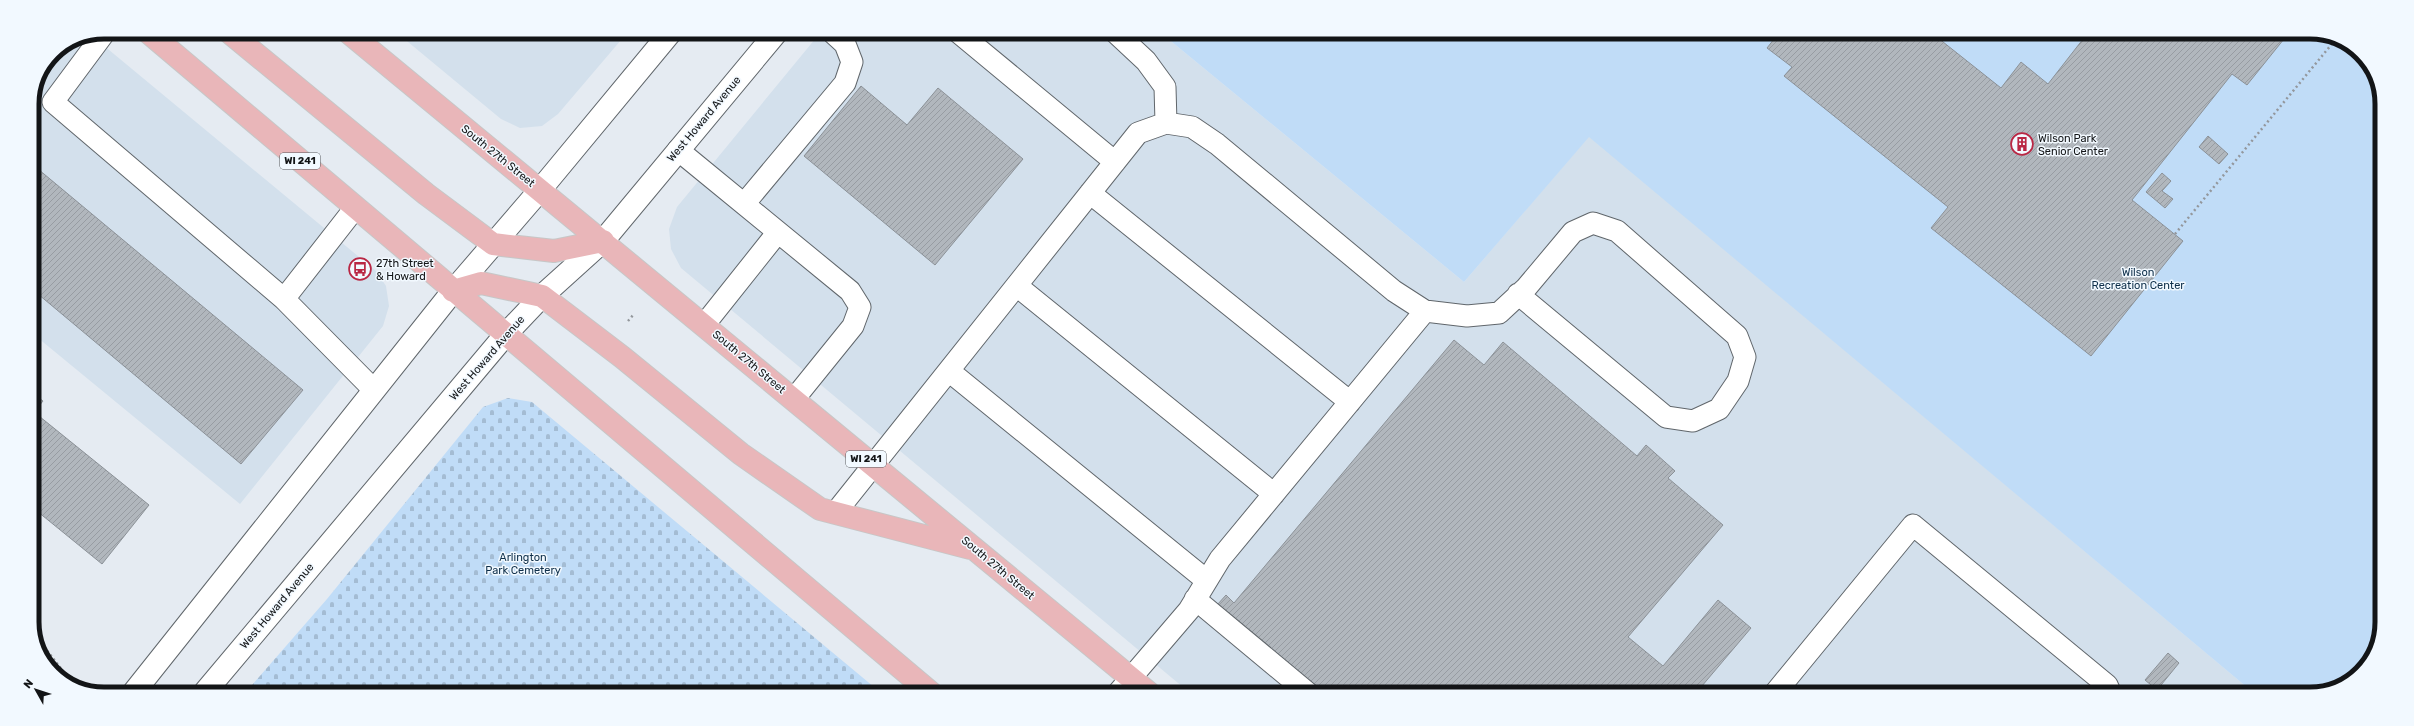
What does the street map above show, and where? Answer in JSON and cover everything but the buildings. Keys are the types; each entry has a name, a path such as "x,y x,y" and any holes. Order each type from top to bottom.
{"main road":[{"name":"WI 241","path":"156,39 453,291 925,687"},
{"path":"238,39 426,194 493,244 554,251 602,241"},
{"name":"South 27th Street","path":"357,39 977,550 1124,685"},
{"path":"453,291 481,283 542,296 622,357 741,454 820,509 977,550"}],"street":[{"path":"138,687 453,291 540,190 665,39"},
{"name":"West Howard Avenue","path":"209,687 506,334 542,296 602,241 771,39"}],"lane":[{"path":"100,39 53,102 284,298 374,390"},
{"path":"744,204 845,83 852,62 845,44 840,39"},
{"path":"966,39 1115,162"},
{"path":"1122,39 1146,61 1165,87 1166,123"},
{"path":"836,512 1138,133 1166,123 1192,128 1217,144 1394,291 1425,312 1467,316 1498,313 1518,294 1573,232 1592,223 1617,231 1737,336 1746,357 1738,381 1719,409 1693,421 1666,417 1518,294"},
{"path":"678,150 850,291 860,307 853,326 794,399"},
{"path":"1090,193 1350,402"},
{"path":"284,298 355,208"},
{"path":"704,325 778,232"},
{"path":"1017,286 1274,494"},
{"path":"1124,685 1189,610 1220,559 1425,312"},
{"path":"949,371 1206,580"},
{"path":"1779,687 1913,525 2108,687"},
{"path":"1196,599 1301,687"}],"path":[{"path":"2175,234 2333,43"},
{"path":"44,646 65,674"}],"shaded area":[{"path":"404,39 622,39 558,114 542,126 520,128 501,119"},
{"path":"815,39 1168,39 1464,282 1589,136 2247,687 1183,687 681,268 671,249 669,229 677,207"},
{"path":"97,40 376,271 386,286 389,306 383,326 240,504 39,339 40,91 50,68 58,58 79,44"}],"green space":[{"name":"Wilson Recreation Center","path":"1168,39 2310,39 2327,41 2335,44 2353,55 2362,64 2372,83 2375,100 2375,622 2373,639 2364,658 2356,668 2350,674 2331,684 2310,687 2247,687 1589,137 1464,282"},
{"name":"Arlington Park Cemetery","path":"508,398 532,402 874,687 250,687 327,599 483,407"}],"place":[{"name":"Wilson Park Senior Center","path":"2022,144"},
{"name":"27th Street & Howard","path":"360,269"}]}
